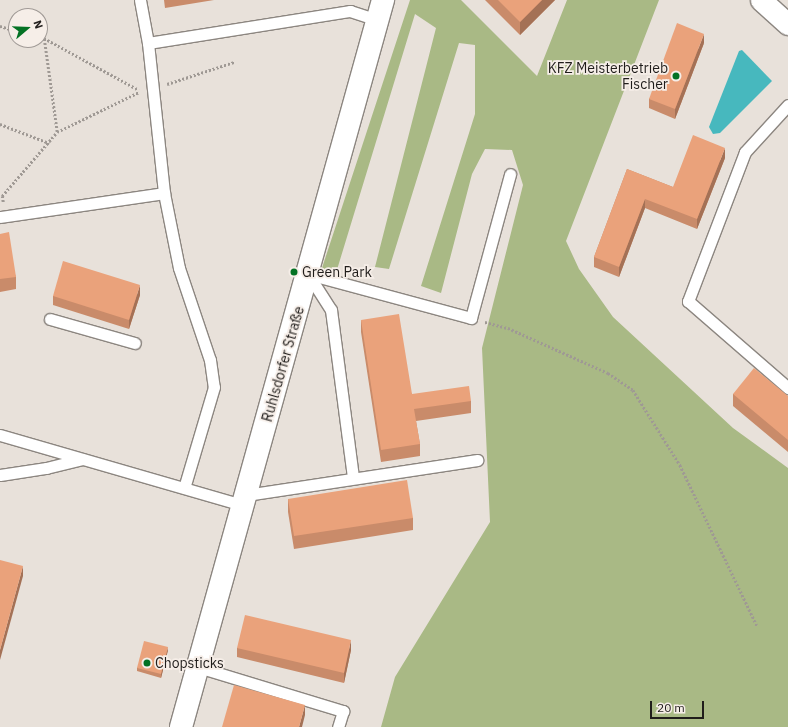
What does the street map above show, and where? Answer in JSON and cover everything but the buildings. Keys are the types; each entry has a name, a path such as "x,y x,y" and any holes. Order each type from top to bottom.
{"street":[{"path":"761,0 788,24"},
{"name":"Ruhlsdorfer Straße","path":"181,727 308,274 380,10"}],"lane":[{"path":"140,0 148,43 164,193 178,268 210,360 214,387 184,488"},
{"path":"148,43 350,11 380,10"},
{"path":"788,105 744,152 688,301 788,388"},
{"path":"308,274 471,318 510,174"},
{"path":"2,217 164,193"},
{"path":"308,274 331,310 353,478"},
{"path":"50,319 135,343"},
{"path":"0,435 184,488 245,500 353,478 477,460"},
{"path":"0,475 46,468 82,459"},
{"path":"198,667 343,711 338,727"}],"path":[{"path":"48,40 141,92"},
{"path":"2,217 2,196 50,143 56,132 45,48"},
{"path":"0,124 50,143"},
{"path":"471,318 508,328 608,373 633,390 680,465 757,626"}],"green space":[{"path":"410,0 461,0 537,76 567,0 659,0 566,241 579,269 613,317 733,428 788,468 788,727 381,727 395,677 490,522 482,348 523,185 512,150 485,149 472,174 441,293 421,286 475,114 475,45 459,43 389,269 375,267 436,28 415,14 336,273 322,268"}],"water":[{"path":"742,50 772,81 720,133 713,134 709,127 739,51"}],"place":[{"name":"KFZ Meisterbetrieb Fischer","path":"676,76"},
{"name":"Green Park","path":"294,272"},
{"name":"Chopsticks","path":"147,663"}]}
